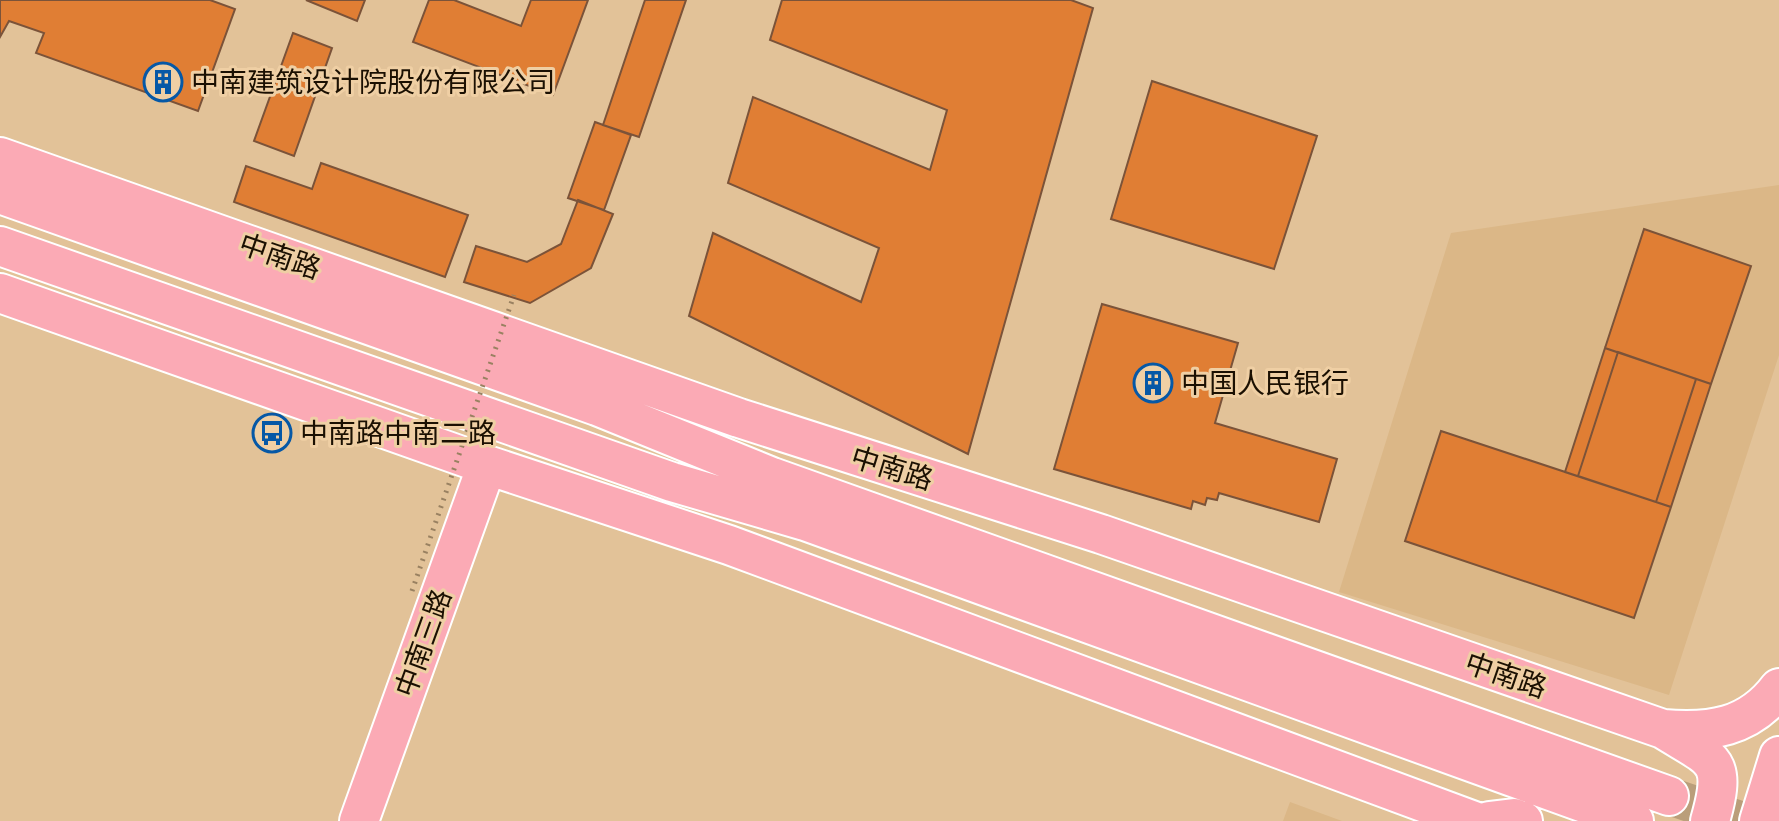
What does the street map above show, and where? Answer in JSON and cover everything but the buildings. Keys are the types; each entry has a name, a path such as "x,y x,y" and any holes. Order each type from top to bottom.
{"main road":[{"name":"中南路","path":"0,157 739,418 1101,534 1663,729 1701,731 1734,725 1753,715 1779,688"},
{"name":"中南路","path":"0,194 597,406 746,468 1669,796"},
{"path":"0,246 672,482 820,526 1634,821"},
{"path":"0,293 499,469 729,545 1474,821"},
{"path":"597,406 739,418"},
{"name":"中南三路","path":"359,821 499,469"},
{"name":"中南三路","path":"386,821 499,469"},
{"path":"672,482 729,545"},
{"path":"1663,729 1705,756 1716,768 1720,786 1710,821"},
{"path":"1759,821 1779,756"},
{"path":"1489,821 1514,818 1523,821"}],"path":[{"path":"412,591 514,295"}],"shaded area":[{"path":"1779,185 1779,355 1669,695 1339,592 1451,233"},
{"path":"1290,802 1342,821 1283,821"}],"tunnel":[{"path":"1669,796 1743,821"}],"place":[{"name":"中南建筑设计院股份有限公司","path":"163,82"},
{"name":"中国人民银行","path":"1153,383"},
{"name":"中南路中南二路","path":"272,433"}]}
